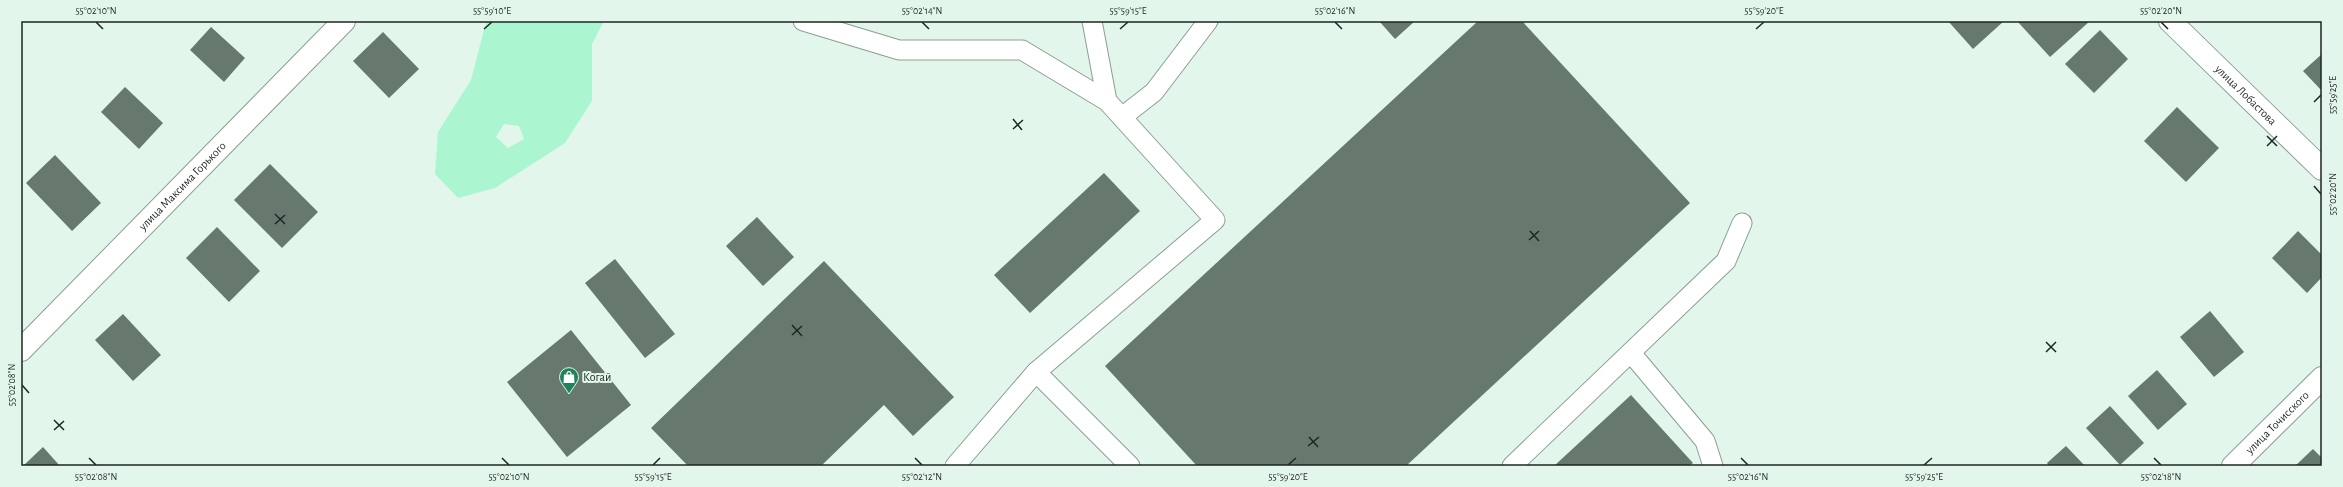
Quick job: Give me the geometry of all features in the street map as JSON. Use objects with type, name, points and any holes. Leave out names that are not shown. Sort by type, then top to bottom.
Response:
[{"type":"street","name":"улица Максима Горького","points":[[21,350],[344,21]]},
{"type":"street","name":"улица Лобастова","points":[[2170,21],[2322,169]]},
{"type":"street","name":"улица Точисского","points":[[2233,466],[2322,378]]},
{"type":"lane","points":[[803,21],[899,50],[1022,50],[1107,100],[1215,220],[1036,372],[955,466]]},
{"type":"lane","points":[[1092,21],[1107,100]]},
{"type":"lane","points":[[1122,117],[1154,92],[1208,21]]},
{"type":"lane","points":[[1512,466],[1726,261],[1742,222]]},
{"type":"lane","points":[[1631,352],[1705,441],[1713,466]]},
{"type":"lane","points":[[1036,372],[1130,466]]},
{"type":"green space","points":[[488,21],[604,21],[592,44],[592,101],[565,143],[495,188],[458,198],[435,174],[438,132],[471,80],[485,26]],"holes":[[[504,124],[519,126],[524,139],[508,148],[496,137]]]},
{"type":"building","points":[[1379,21],[1415,21],[1395,39]]},
{"type":"building","points":[[1478,21],[1522,21],[1690,203],[1406,466],[1197,466],[1105,366]]},
{"type":"building","points":[[1948,21],[2004,21],[1973,49]]},
{"type":"building","points":[[2017,21],[2090,21],[2050,57]]},
{"type":"building","points":[[211,27],[245,58],[224,82],[190,50]]},
{"type":"building","points":[[2100,30],[2128,59],[2094,93],[2065,64]]},
{"type":"building","points":[[383,32],[419,69],[389,98],[353,61]]},
{"type":"building","points":[[2322,54],[2322,91],[2303,71]]},
{"type":"building","points":[[125,87],[163,123],[139,149],[101,112]]},
{"type":"building","points":[[2177,107],[2219,148],[2186,182],[2144,141]]},
{"type":"building","points":[[55,155],[101,203],[72,231],[26,183]]},
{"type":"building","points":[[270,164],[318,212],[282,248],[234,200]]},
{"type":"building","points":[[1104,173],[1140,211],[1030,313],[994,275]]},
{"type":"building","points":[[757,217],[794,257],[763,286],[726,246]]},
{"type":"building","points":[[217,227],[260,271],[229,302],[186,258]]},
{"type":"building","points":[[2298,231],[2322,255],[2322,277],[2307,293],[2272,258]]},
{"type":"building","points":[[615,259],[675,334],[645,358],[585,283]]},
{"type":"building","points":[[824,261],[954,397],[913,436],[884,405],[821,466],[688,466],[651,428]]},
{"type":"building","points":[[2210,311],[2244,352],[2214,377],[2180,337]]},
{"type":"building","points":[[123,314],[161,355],[133,381],[95,340]]},
{"type":"building","name":"Когай","points":[[571,330],[631,405],[567,457],[507,382]]},
{"type":"building","points":[[2157,370],[2187,404],[2158,430],[2128,396]]},
{"type":"building","points":[[1631,395],[1693,463],[1689,466],[1554,466]]},
{"type":"building","points":[[2110,406],[2144,443],[2120,465],[2086,428]]},
{"type":"building","points":[[2066,446],[2085,466],[2049,466],[2047,463]]},
{"type":"building","points":[[43,447],[60,466],[23,466]]},
{"type":"building","points":[[2313,449],[2322,458],[2322,466],[2295,466]]},
{"type":"place","name":"Когай","points":[[569,394]]}]
